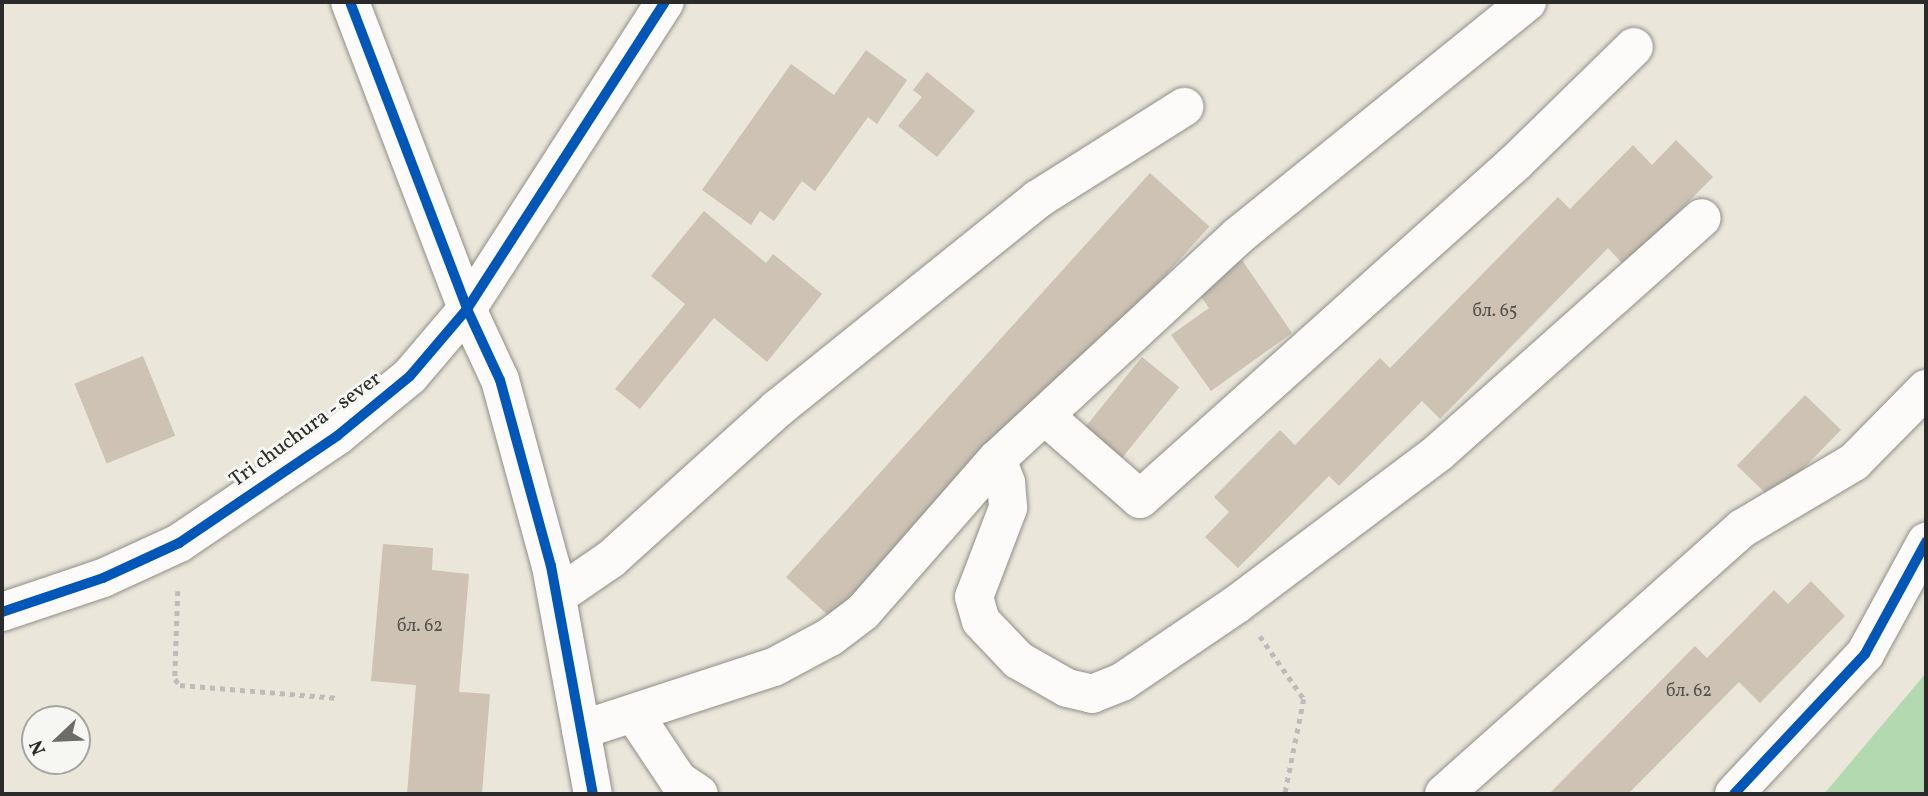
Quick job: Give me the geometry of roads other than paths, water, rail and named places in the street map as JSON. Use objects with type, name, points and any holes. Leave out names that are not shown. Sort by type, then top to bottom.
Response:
[{"type":"street","points":[[350,2],[467,309],[500,380],[532,484],[557,596],[593,794]]},
{"type":"street","name":"Tri chuchura - sever","points":[[2,612],[103,579],[179,543],[337,436],[410,376],[467,309],[665,2]]},
{"type":"street","points":[[582,730],[774,667],[830,637],[863,612],[997,459],[1238,236],[1527,2]]},
{"type":"street","points":[[1045,416],[1140,499],[1515,163],[1634,47]]},
{"type":"street","points":[[557,596],[611,559],[777,409],[1038,199],[1184,107]]},
{"type":"street","points":[[997,459],[1006,483],[1009,508],[974,597],[981,621],[999,641],[1042,676],[1092,694],[1122,682],[1237,604],[1438,453],[1702,218]]},
{"type":"street","points":[[1444,794],[1742,528],[1854,462],[1926,389]]},
{"type":"street","points":[[1734,794],[1865,654],[1926,541]]},
{"type":"street","points":[[634,714],[678,780],[699,794]]}]
